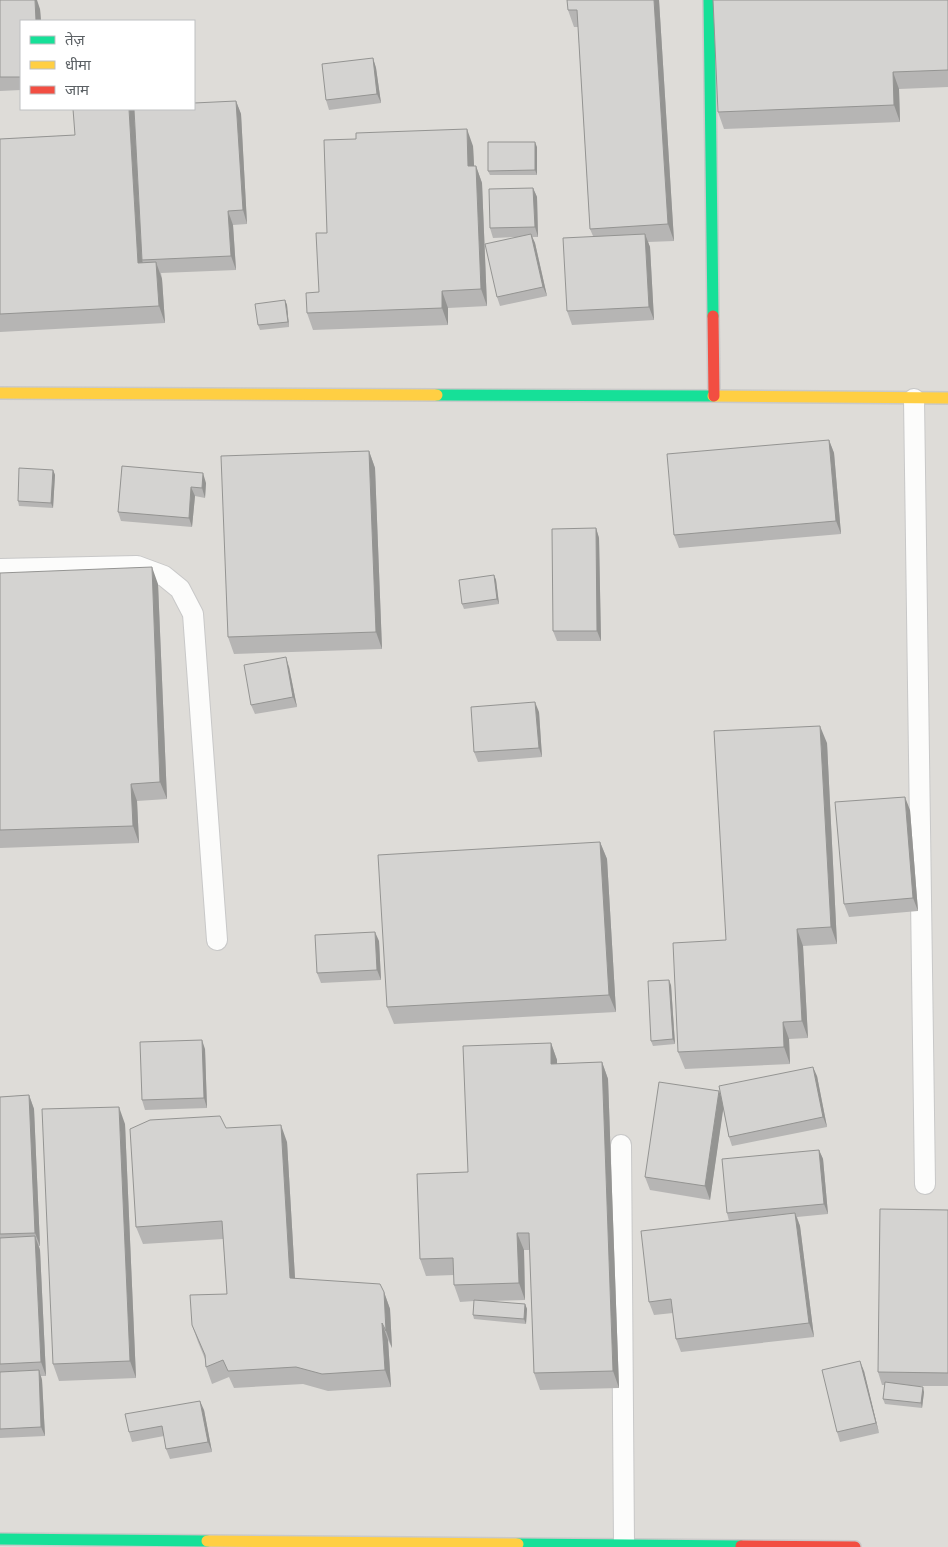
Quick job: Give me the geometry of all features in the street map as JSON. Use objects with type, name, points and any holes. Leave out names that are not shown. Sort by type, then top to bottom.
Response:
[{"type":"street","points":[[709,0],[714,396]]},
{"type":"street","points":[[0,393],[948,398]]},
{"type":"street","points":[[0,1539],[855,1547]]},
{"type":"lane","points":[[914,399],[925,1184]]},
{"type":"lane","points":[[0,569],[137,566],[164,576],[180,589],[193,614],[217,940]]},
{"type":"lane","points":[[621,1145],[624,1545]]},
{"type":"shaded area","points":[[0,0],[948,0],[948,1547],[0,1547]]},
{"type":"building","points":[[0,0],[35,0],[36,20],[20,20],[20,77],[0,77]]},
{"type":"building","points":[[567,0],[654,0],[668,224],[590,229],[577,10],[568,10]]},
{"type":"building","points":[[713,0],[948,0],[948,70],[893,72],[894,105],[718,112]]},
{"type":"building","points":[[373,58],[377,94],[326,100],[322,64]]},
{"type":"building","points":[[236,101],[243,210],[228,211],[231,256],[142,260],[134,110],[195,110],[195,103]]},
{"type":"building","points":[[73,110],[129,110],[138,263],[156,262],[159,306],[0,314],[0,139],[75,135]]},
{"type":"building","points":[[467,129],[468,166],[476,166],[481,289],[442,291],[442,308],[307,313],[306,293],[319,292],[316,233],[327,233],[324,140],[356,139],[356,133]]},
{"type":"building","points":[[488,142],[535,142],[535,170],[488,171]]},
{"type":"building","points":[[533,188],[535,227],[490,228],[489,189]]},
{"type":"building","points":[[531,234],[543,287],[497,297],[485,244]]},
{"type":"building","points":[[645,234],[649,307],[567,311],[563,238]]},
{"type":"building","points":[[285,300],[288,322],[258,325],[255,304]]},
{"type":"building","points":[[829,440],[836,521],[674,535],[667,454]]},
{"type":"building","points":[[369,451],[376,632],[228,637],[221,456]]},
{"type":"building","points":[[122,466],[203,473],[202,488],[191,487],[189,518],[118,512]]},
{"type":"building","points":[[19,468],[53,470],[51,503],[18,501]]},
{"type":"building","points":[[596,528],[597,631],[553,631],[552,529]]},
{"type":"building","points":[[152,567],[160,782],[131,784],[133,826],[0,830],[0,573]]},
{"type":"building","points":[[494,575],[497,599],[462,604],[459,580]]},
{"type":"building","points":[[286,657],[293,697],[251,705],[244,665]]},
{"type":"building","points":[[535,702],[539,748],[474,752],[471,707]]},
{"type":"building","points":[[820,726],[831,927],[797,929],[802,1021],[783,1022],[784,1047],[678,1052],[673,943],[726,940],[714,731]]},
{"type":"building","points":[[905,797],[913,898],[844,904],[835,802]]},
{"type":"building","points":[[600,842],[609,995],[387,1007],[378,855]]},
{"type":"building","points":[[375,932],[377,970],[317,973],[315,935]]},
{"type":"building","points":[[669,980],[673,1039],[651,1041],[648,981]]},
{"type":"building","points":[[202,1040],[204,1098],[142,1100],[140,1042]]},
{"type":"building","points":[[551,1043],[551,1064],[602,1062],[613,1371],[534,1373],[529,1233],[517,1233],[519,1283],[454,1285],[453,1258],[420,1259],[417,1174],[468,1172],[463,1046]]},
{"type":"building","points":[[813,1067],[823,1117],[729,1137],[719,1086]]},
{"type":"building","points":[[659,1082],[719,1091],[705,1186],[645,1177]]},
{"type":"building","points":[[29,1095],[35,1233],[0,1234],[0,1097]]},
{"type":"building","points":[[119,1107],[130,1361],[53,1364],[42,1109]]},
{"type":"building","points":[[220,1116],[226,1128],[281,1125],[290,1278],[380,1284],[384,1292],[386,1331],[382,1323],[385,1370],[322,1374],[296,1367],[228,1371],[223,1360],[206,1367],[205,1355],[192,1325],[190,1295],[227,1294],[222,1221],[136,1227],[130,1129],[150,1120]]},
{"type":"building","points":[[819,1150],[824,1204],[727,1213],[722,1159]]},
{"type":"building","points":[[880,1209],[948,1210],[948,1373],[878,1372]]},
{"type":"building","points":[[795,1213],[809,1323],[676,1339],[671,1299],[649,1302],[641,1231]]},
{"type":"building","points":[[35,1236],[41,1362],[0,1364],[0,1238]]},
{"type":"building","points":[[474,1300],[525,1304],[524,1319],[473,1315]]},
{"type":"building","points":[[860,1361],[876,1423],[837,1432],[822,1370]]},
{"type":"building","points":[[39,1370],[41,1427],[0,1429],[0,1372]]},
{"type":"building","points":[[885,1382],[923,1387],[921,1403],[883,1399]]},
{"type":"building","points":[[200,1401],[208,1442],[166,1449],[162,1426],[129,1432],[125,1414]]},
{"type":"traffic: fast","points":[[709,0],[713,316]]},
{"type":"traffic: fast","points":[[437,395],[713,396]]},
{"type":"traffic: fast","points":[[0,1539],[207,1541]]},
{"type":"traffic: fast","points":[[518,1544],[741,1546]]},
{"type":"traffic: slow","points":[[0,393],[437,395]]},
{"type":"traffic: slow","points":[[713,396],[948,398]]},
{"type":"traffic: slow","points":[[207,1541],[518,1544]]},
{"type":"traffic: jam","points":[[713,316],[714,396]]},
{"type":"traffic: jam","points":[[741,1546],[855,1547]]}]
